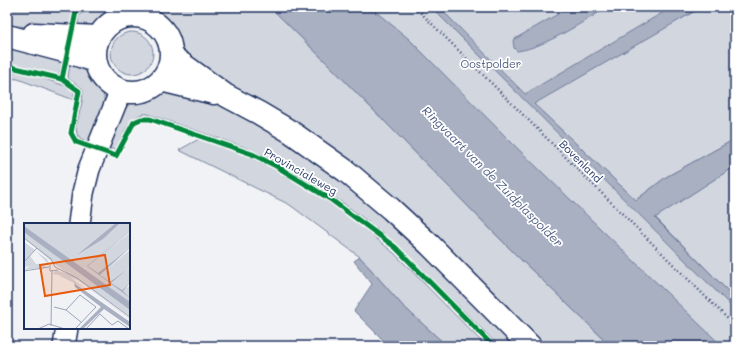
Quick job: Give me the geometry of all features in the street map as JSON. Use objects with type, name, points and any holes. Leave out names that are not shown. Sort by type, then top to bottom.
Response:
[{"type":"main road","points":[[128,12],[142,17],[149,13],[166,35],[170,49],[171,56],[166,73],[161,80],[146,90],[138,92],[115,88],[100,74],[95,61],[98,37],[108,25],[128,12]]},
{"type":"main road","points":[[7,35],[98,37]]},
{"type":"main road","points":[[7,35],[95,61]]},
{"type":"main road","name":"Provincialeweg","points":[[171,56],[225,95],[291,132],[346,171],[391,209],[430,245],[530,346]]},
{"type":"main road","name":"Provincialeweg","points":[[161,80],[225,95]]},
{"type":"lane","points":[[79,223],[83,193],[89,169],[98,150],[121,90]]},
{"type":"lane","points":[[64,346],[66,329]]},
{"type":"green space","points":[[7,7],[55,7],[68,9],[72,14],[69,31],[7,25]]},
{"type":"green space","points":[[103,7],[114,7],[102,16],[103,18],[100,23],[77,31],[79,15],[84,12],[97,10]]},
{"type":"green space","points":[[158,7],[270,7],[515,254],[611,346],[542,346],[432,234],[317,138],[254,97],[199,70],[186,57],[181,49],[176,30]]},
{"type":"green space","name":"Oostpolder","points":[[357,7],[692,7],[681,19],[702,7],[735,7],[735,139],[666,177],[636,200],[542,112],[735,305],[735,346],[698,346]]},
{"type":"green space","points":[[128,32],[136,32],[144,35],[150,41],[153,53],[150,65],[144,71],[136,74],[128,74],[120,71],[114,65],[111,57],[111,49],[114,41],[120,35]]},
{"type":"green space","points":[[7,46],[64,55],[59,74],[56,75],[7,63]]},
{"type":"green space","points":[[71,57],[89,68],[101,86],[104,98],[104,105],[89,142],[81,139],[77,134],[76,127],[83,92],[82,88],[68,77]]},
{"type":"green space","points":[[7,70],[36,76],[69,87],[74,90],[74,100],[18,79],[7,78]]},
{"type":"green space","points":[[158,90],[186,91],[224,107],[262,125],[314,159],[372,205],[437,264],[517,346],[499,346],[406,253],[379,230],[343,203],[274,160],[244,147],[148,114],[142,114],[132,121],[125,131],[117,149],[108,149],[118,123],[128,106],[135,100]]},
{"type":"green space","points":[[199,139],[243,154],[272,167],[312,191],[355,221],[394,253],[486,346],[447,346],[402,305],[360,257],[290,205],[179,150]]},
{"type":"green space","points":[[735,166],[735,298],[655,217]]},
{"type":"water","name":"Ringvaart van de Zuidplaspolder","points":[[270,7],[370,7],[409,39],[513,144],[722,346],[611,346],[515,254]]},
{"type":"water","points":[[431,7],[439,7],[525,94],[672,7],[702,7],[534,104],[636,200],[666,177],[735,139],[735,166],[655,218],[735,298],[735,310]]},
{"type":"water","points":[[570,7],[608,7],[564,33],[539,45],[517,51],[514,48],[513,40]]},
{"type":"water","points":[[360,257],[402,305],[447,346],[389,346],[354,311],[372,284],[354,261]]},
{"type":"cycle path","points":[[62,79],[77,7]]},
{"type":"cycle path","points":[[7,66],[62,79],[79,91],[71,133],[76,142],[116,156],[134,122],[141,119],[150,119],[252,154],[276,166],[330,199],[395,247],[493,346]]}]
